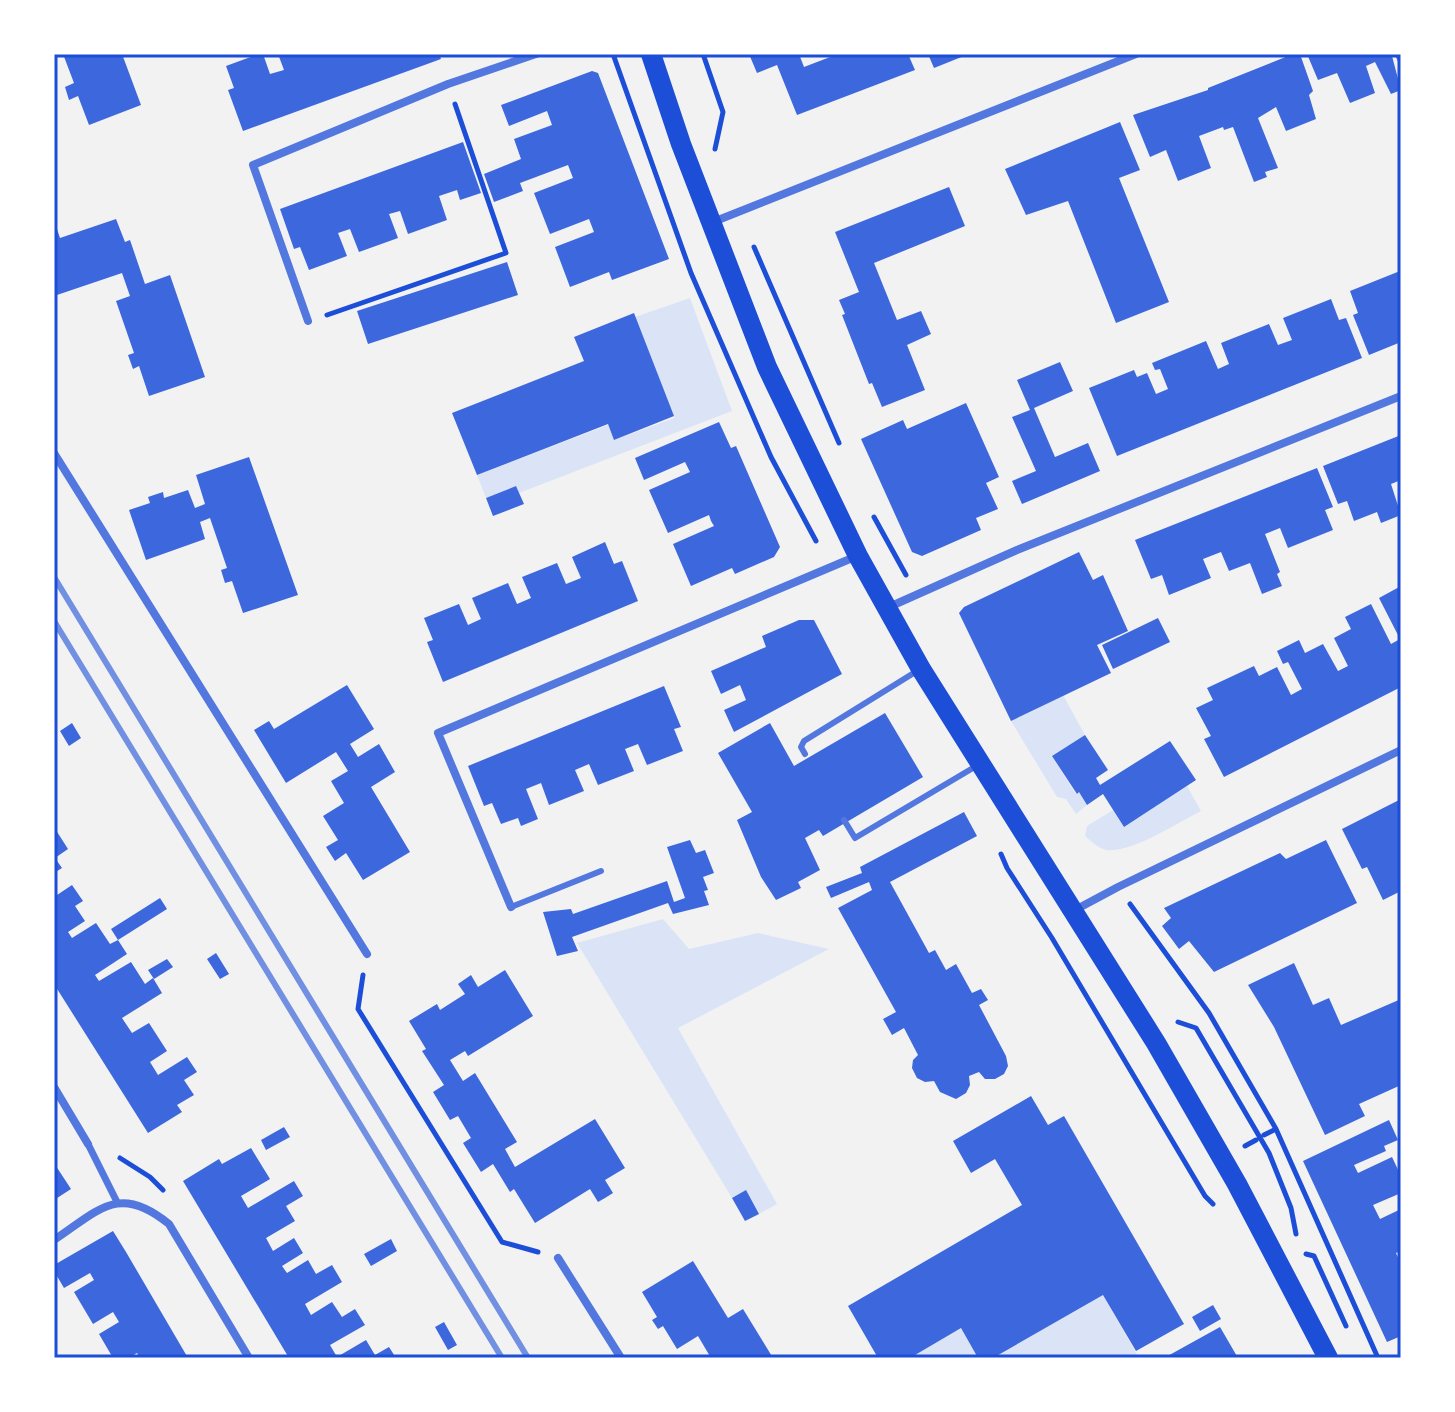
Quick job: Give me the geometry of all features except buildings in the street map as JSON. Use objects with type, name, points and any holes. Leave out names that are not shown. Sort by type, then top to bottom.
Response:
[{"type":"main road","points":[[651,54],[681,144],[773,380],[858,556],[921,669],[1156,1043],[1237,1184],[1328,1358]]},
{"type":"street","points":[[308,321],[253,165],[448,84],[536,54]]},
{"type":"street","points":[[711,223],[1136,54]]},
{"type":"street","points":[[889,607],[1032,543],[1401,396]]},
{"type":"street","points":[[54,453],[367,954]]},
{"type":"street","points":[[511,907],[438,733],[858,556]]},
{"type":"street","points":[[1074,911],[1401,750]]},
{"type":"street","points":[[54,1087],[88,1144],[117,1202]]},
{"type":"street","points":[[54,1240],[93,1213],[117,1202],[141,1204],[154,1211],[170,1225],[249,1358]]},
{"type":"street","points":[[558,1258],[621,1358]]},
{"type":"lane","points":[[805,754],[801,747],[804,741],[921,669]]},
{"type":"lane","points":[[844,820],[855,838],[981,764]]},
{"type":"lane","points":[[511,907],[601,871]]},
{"type":"path","points":[[703,54],[723,112],[714,152]]},
{"type":"path","points":[[308,321],[506,253],[448,84]]},
{"type":"path","points":[[1118,887],[1209,1013],[1276,1129],[1378,1358]]},
{"type":"path","points":[[367,954],[358,1009],[502,1242],[558,1258]]},
{"type":"path","points":[[1264,1135],[1276,1129]]},
{"type":"path","points":[[1244,1146],[1256,1140]]},
{"type":"path","points":[[97,1161],[116,1155],[150,1177],[170,1197],[170,1225]]},
{"type":"shaded area","points":[[690,298],[732,411],[519,493],[516,486],[486,498],[477,475],[608,425],[615,440],[674,418],[635,317]]},
{"type":"shaded area","points":[[1063,695],[1085,735],[1052,756],[1076,794],[1079,792],[1087,805],[1076,814],[1066,799],[1057,797],[1011,721]]},
{"type":"shaded area","points":[[1187,786],[1201,811],[1154,836],[1128,847],[1106,850],[1085,836],[1087,826],[1113,810],[1124,827]]},
{"type":"shaded area","points":[[663,919],[689,949],[758,933],[829,949],[678,1028],[777,1204],[759,1214],[746,1191],[732,1198],[577,943]]},
{"type":"shaded area","points":[[1103,1295],[1139,1358],[993,1358]]},
{"type":"shaded area","points":[[961,1328],[978,1358],[910,1358]]},
{"type":"railway","points":[[54,577],[528,1358]]},
{"type":"railway","points":[[54,621],[502,1358]]}]
